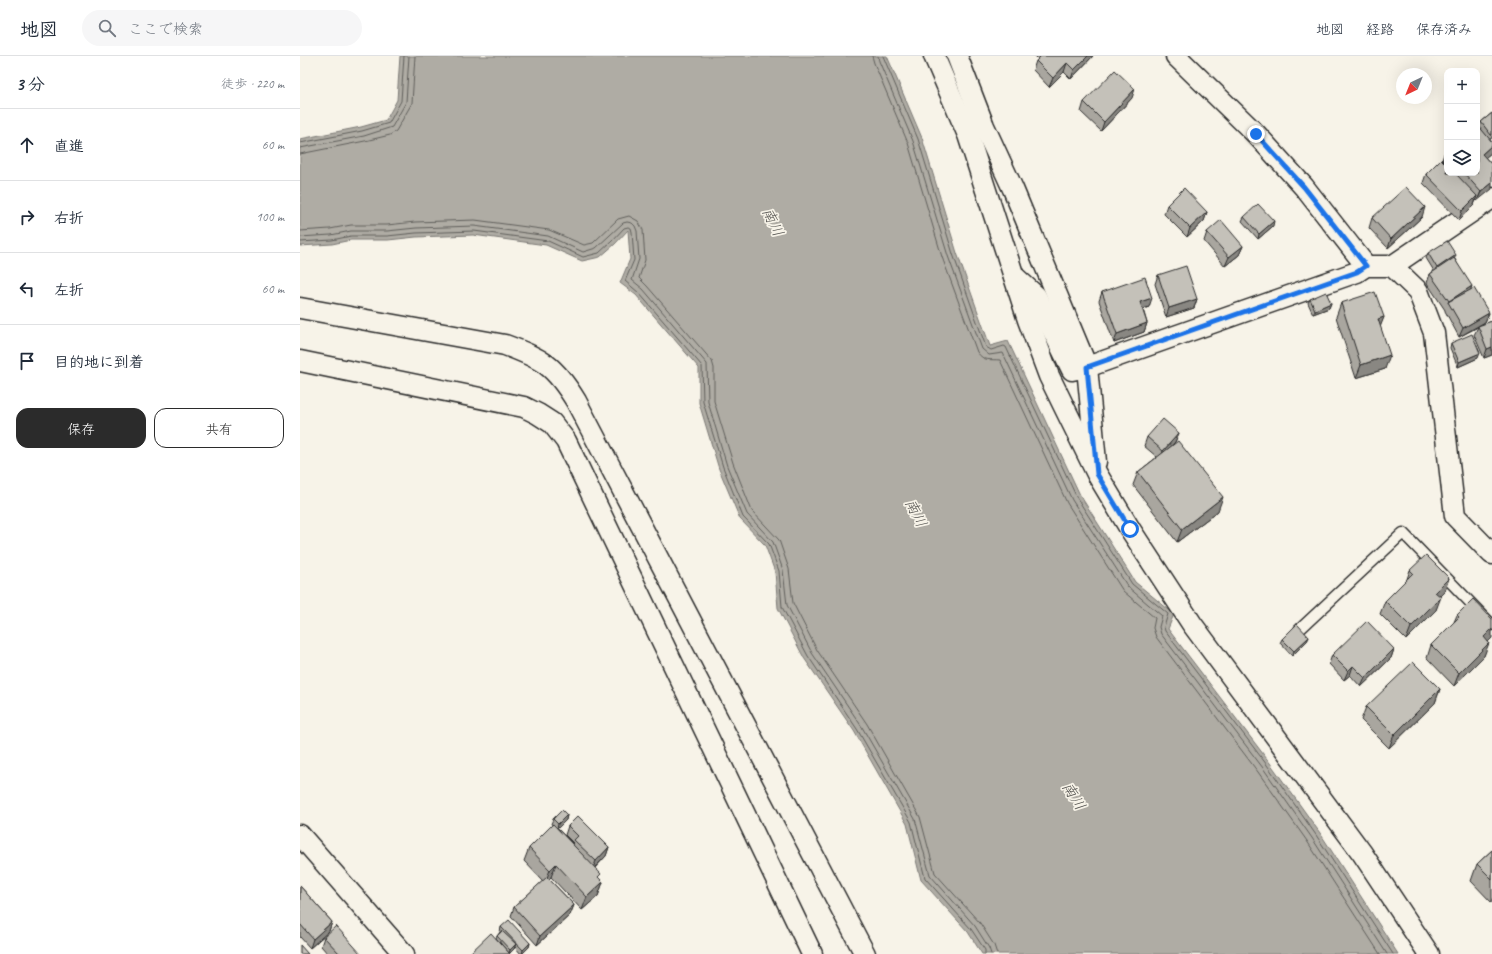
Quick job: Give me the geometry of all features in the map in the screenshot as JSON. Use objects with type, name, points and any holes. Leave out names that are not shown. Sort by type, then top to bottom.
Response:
[{"type":"street","points":[[934,56],[968,134],[1028,320],[1049,376],[1097,474],[1130,529],[1192,624],[1362,853],[1429,954]]},
{"type":"street","points":[[957,56],[984,126],[1013,189],[1087,367],[1097,474]]},
{"type":"street","points":[[1176,56],[1256,134],[1304,187],[1366,266]]},
{"type":"street","points":[[1013,275],[1036,296],[1072,370],[1087,367],[1357,272],[1366,266],[1392,266],[1492,198]]},
{"type":"street","points":[[1392,266],[1418,291],[1434,333],[1455,516],[1492,554]]},
{"type":"street","points":[[300,308],[505,345],[534,356],[548,365],[564,381],[576,401],[865,954]]},
{"type":"street","points":[[300,361],[524,407],[552,423],[566,441],[812,954]]},
{"type":"street","points":[[300,835],[404,954]]},
{"type":"lane","points":[[1299,630],[1403,533],[1492,625]]},
{"type":"water","name":"南川","points":[[400,56],[887,56],[922,138],[957,253],[990,346],[1008,341],[1080,495],[1135,582],[1174,614],[1168,629],[1270,763],[1320,833],[1398,954],[982,954],[968,932],[921,880],[907,824],[854,731],[804,658],[778,608],[775,572],[765,545],[740,519],[719,469],[699,403],[699,368],[636,295],[620,283],[630,259],[628,230],[600,257],[582,261],[546,245],[473,235],[416,237],[388,240],[351,240],[332,244],[300,246],[300,139],[361,127],[386,120],[397,100]]},
{"type":"building","points":[[1041,56],[1088,56],[1074,70],[1067,63],[1053,78],[1036,61]]},
{"type":"building","points":[[1115,70],[1135,89],[1104,122],[1084,102]]},
{"type":"building","points":[[1492,113],[1492,135],[1491,135],[1481,122]]},
{"type":"building","points":[[1480,128],[1492,142],[1492,145],[1482,154],[1492,165],[1492,183],[1481,192],[1467,176],[1480,176]]},
{"type":"building","points":[[1441,159],[1444,162],[1444,176],[1458,176],[1477,196],[1462,211],[1426,174]]},
{"type":"building","points":[[1406,187],[1425,207],[1391,239],[1372,218]]},
{"type":"building","points":[[1184,188],[1207,212],[1190,228],[1167,205]]},
{"type":"building","points":[[1258,204],[1274,221],[1259,234],[1244,217]]},
{"type":"building","points":[[1221,220],[1243,246],[1229,257],[1207,232]]},
{"type":"building","points":[[1447,241],[1456,255],[1437,268],[1428,253]]},
{"type":"building","points":[[1454,258],[1472,286],[1449,301],[1430,274]]},
{"type":"building","points":[[1186,266],[1197,299],[1169,308],[1158,275]]},
{"type":"building","points":[[1145,277],[1152,298],[1140,302],[1147,323],[1117,334],[1102,292]]},
{"type":"building","points":[[1474,288],[1489,313],[1463,328],[1448,302]]},
{"type":"building","points":[[1326,292],[1331,303],[1315,310],[1310,299]]},
{"type":"building","points":[[1375,292],[1384,317],[1378,319],[1390,355],[1361,365],[1341,303]]},
{"type":"building","points":[[1492,321],[1492,347],[1487,349],[1478,326]]},
{"type":"building","points":[[1472,334],[1480,353],[1459,362],[1451,343]]},
{"type":"building","points":[[1163,419],[1179,433],[1163,451],[1147,437]]},
{"type":"building","points":[[1178,441],[1223,497],[1182,529],[1138,472]]},
{"type":"building","points":[[1426,555],[1449,578],[1435,592],[1441,597],[1411,627],[1385,601],[1413,573],[1410,570]]},
{"type":"building","points":[[1473,599],[1492,619],[1492,629],[1484,637],[1489,643],[1459,673],[1431,645],[1459,617],[1457,615]]},
{"type":"building","points":[[1367,621],[1394,649],[1365,678],[1353,666],[1348,671],[1332,655]]},
{"type":"building","points":[[1297,624],[1309,637],[1294,651],[1282,639]]},
{"type":"building","points":[[1413,662],[1440,689],[1394,735],[1366,707]]},
{"type":"building","points":[[562,810],[567,815],[558,824],[553,819]]},
{"type":"building","points":[[578,816],[609,847],[596,861],[574,840],[578,836],[568,826]]},
{"type":"building","points":[[553,824],[601,874],[598,877],[603,882],[587,897],[556,864],[550,870],[529,848]]},
{"type":"building","points":[[1492,850],[1492,879],[1477,864]]},
{"type":"building","points":[[547,877],[574,905],[540,936],[514,907]]},
{"type":"building","points":[[300,886],[332,922],[313,939],[300,924]]},
{"type":"building","points":[[509,920],[530,943],[523,950],[501,927]]},
{"type":"building","points":[[336,926],[361,954],[340,954],[324,937]]},
{"type":"building","points":[[502,931],[516,944],[510,950],[497,936]]},
{"type":"building","points":[[491,933],[510,954],[469,954]]},
{"type":"building","points":[[300,945],[308,954],[300,954]]},
{"type":"route","points":[[1130,529],[1097,474],[1087,367],[1357,272],[1366,266],[1304,187],[1256,134]]}]
